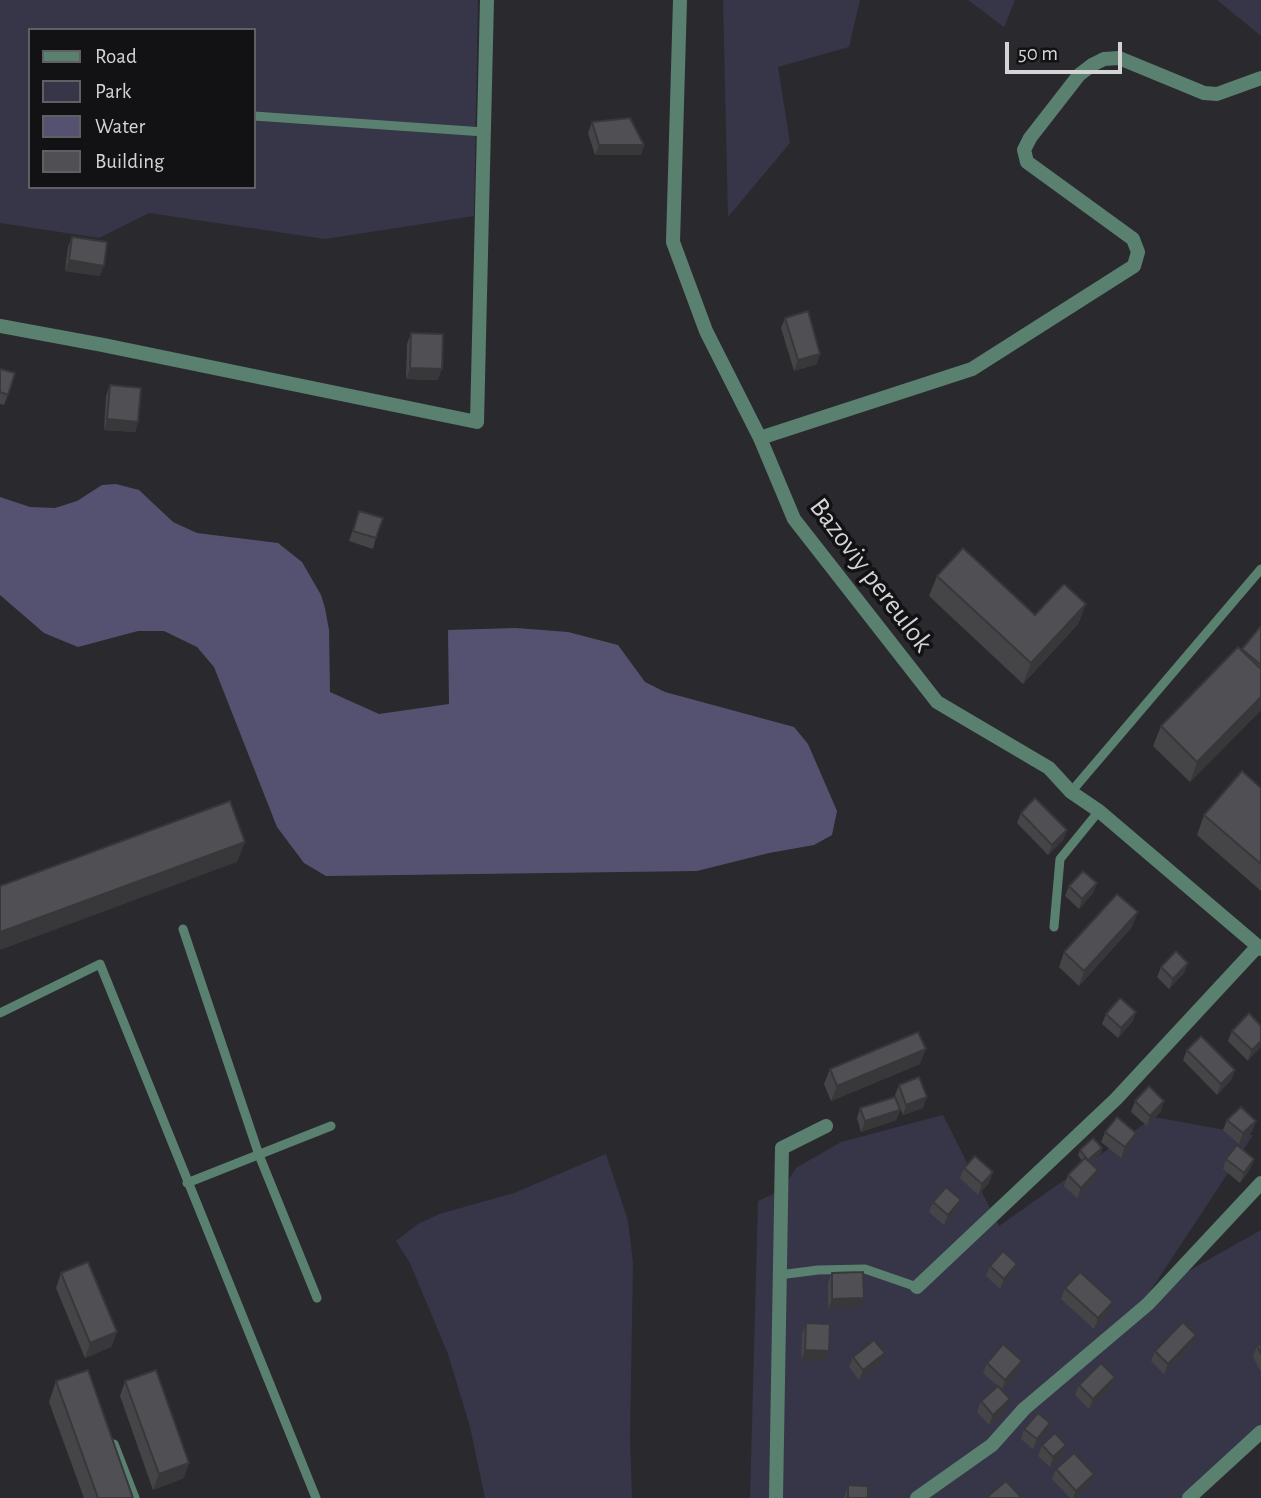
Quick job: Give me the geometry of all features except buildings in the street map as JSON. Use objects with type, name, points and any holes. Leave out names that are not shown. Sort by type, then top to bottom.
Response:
[{"type":"street","points":[[0,327],[103,345],[477,422],[487,0]]},
{"type":"street","name":"Bazoviy pereulok","points":[[680,0],[673,242],[706,331],[760,438],[793,519],[937,702],[1049,768],[1071,792],[1099,811],[1260,948]]},
{"type":"street","points":[[760,438],[972,369],[1134,266],[1138,253],[1133,239],[1027,162],[1024,150],[1030,138],[1079,75],[1092,65],[1104,59],[1119,58],[1205,93],[1217,94],[1261,78]]},
{"type":"street","points":[[917,1287],[1116,1100],[1260,948]]},
{"type":"street","points":[[776,1498],[782,1148],[826,1126]]},
{"type":"street","points":[[917,1498],[992,1445],[1024,1409],[1148,1304],[1261,1183]]},
{"type":"street","points":[[1189,1498],[1261,1432]]},
{"type":"lane","points":[[256,116],[484,132]]},
{"type":"lane","points":[[1071,792],[1261,569]]},
{"type":"lane","points":[[1054,927],[1060,859],[1099,811]]},
{"type":"lane","points":[[183,929],[259,1155],[317,1298]]},
{"type":"lane","points":[[0,1013],[100,964],[316,1498]]},
{"type":"lane","points":[[187,1183],[331,1126]]},
{"type":"lane","points":[[779,1275],[818,1270],[865,1269],[917,1287]]},
{"type":"lane","points":[[112,1439],[135,1498]]},
{"type":"green space","points":[[0,0],[478,0],[474,216],[325,239],[149,213],[99,238],[0,223]]},
{"type":"green space","points":[[723,0],[860,0],[849,47],[778,67],[790,143],[728,217]]},
{"type":"green space","points":[[968,0],[1015,0],[1004,27]]},
{"type":"green space","points":[[1217,0],[1261,0],[1261,36]]},
{"type":"green space","points":[[943,1115],[999,1226],[1154,1117],[1253,1135],[1149,1293],[1261,1230],[1261,1439],[1186,1498],[750,1498],[758,1201],[782,1190],[796,1168],[841,1142]]},
{"type":"green space","points":[[606,1154],[628,1221],[633,1263],[630,1437],[632,1498],[485,1498],[470,1427],[448,1354],[410,1263],[396,1241],[418,1224],[439,1214],[514,1193]]},
{"type":"water","points":[[116,484],[139,490],[173,522],[197,533],[278,543],[302,562],[321,595],[325,608],[329,630],[330,692],[379,714],[449,704],[448,630],[516,628],[568,632],[618,645],[645,682],[665,692],[794,727],[808,744],[837,811],[832,835],[814,845],[697,871],[326,876],[304,863],[277,827],[214,667],[197,647],[164,631],[138,631],[78,647],[44,633],[0,595],[0,497],[30,507],[55,508],[77,501],[102,485]]}]
